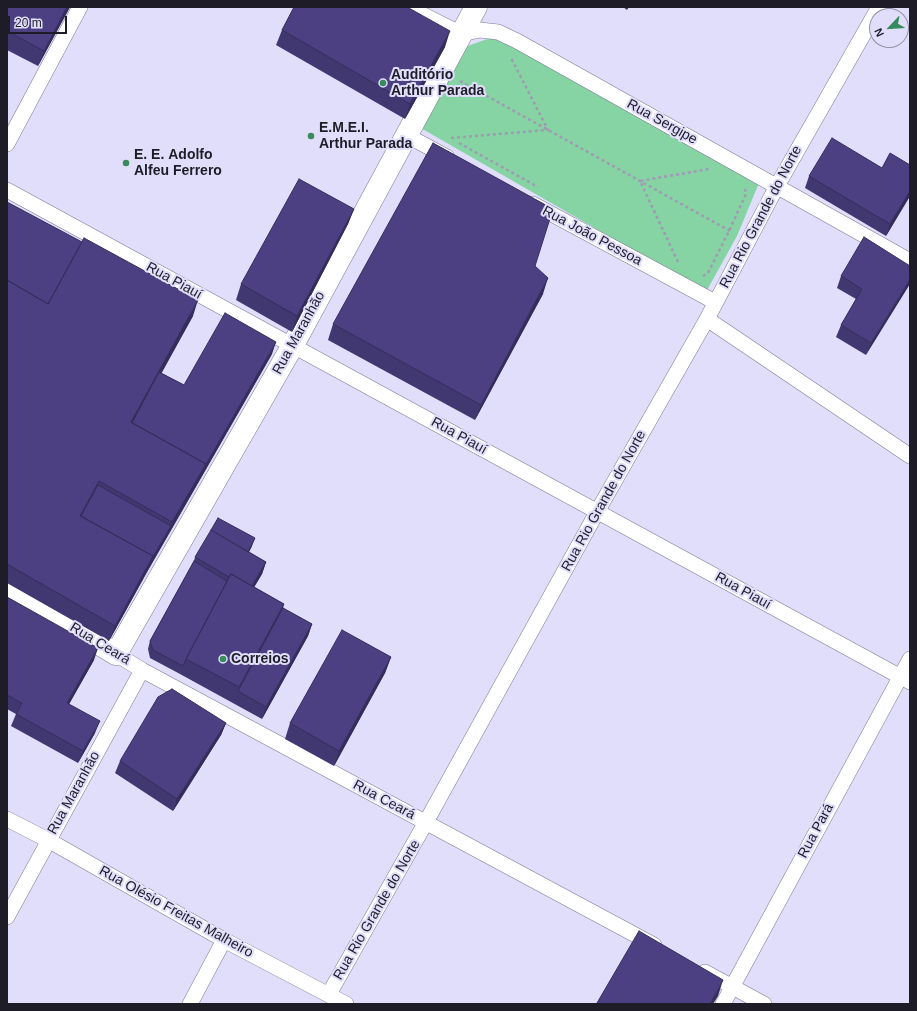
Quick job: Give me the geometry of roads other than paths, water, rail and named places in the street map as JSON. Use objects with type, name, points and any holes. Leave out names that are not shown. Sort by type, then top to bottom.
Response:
[{"type":"main road","name":"Rua Maranhão","points":[[116,654],[293,345],[476,7]]},
{"type":"main road","name":"Rua Ceará","points":[[7,589],[116,654]]},
{"type":"street","points":[[7,144],[80,7]]},
{"type":"street","points":[[408,7],[461,34]]},
{"type":"street","name":"Rua Rio Grande do Norte","points":[[328,994],[426,822],[597,512],[707,319],[777,186],[879,7]]},
{"type":"street","name":"Rua Sergipe","points":[[461,34],[480,30],[498,32],[517,41],[910,261]]},
{"type":"street","points":[[406,135],[462,166]]},
{"type":"street","name":"Rua Piauí","points":[[7,190],[905,680]]},
{"type":"street","name":"Rua João Pessoa","points":[[518,196],[715,302]]},
{"type":"street","points":[[707,319],[910,456]]},
{"type":"street","name":"Rua Ceará","points":[[116,654],[142,670],[670,953]]},
{"type":"street","name":"Rua Pará","points":[[723,1004],[905,680],[910,659]]},
{"type":"street","name":"Rua Maranhão","points":[[7,918],[48,840],[142,670]]},
{"type":"street","name":"Rua Olésio Freitas Malheiro","points":[[7,819],[48,840],[224,940],[346,1004]]},
{"type":"street","points":[[190,1004],[224,940]]},
{"type":"street","points":[[691,964],[764,1004]]},
{"type":"place","name":"Auditório Arthur Parada","points":[[383,83]]},
{"type":"place","name":"E.M.E.I. Arthur Parada","points":[[311,136]]},
{"type":"place","name":"E. E. Adolfo Alfeu Ferrero","points":[[126,163]]},
{"type":"place","name":"Correios","points":[[223,659]]}]
